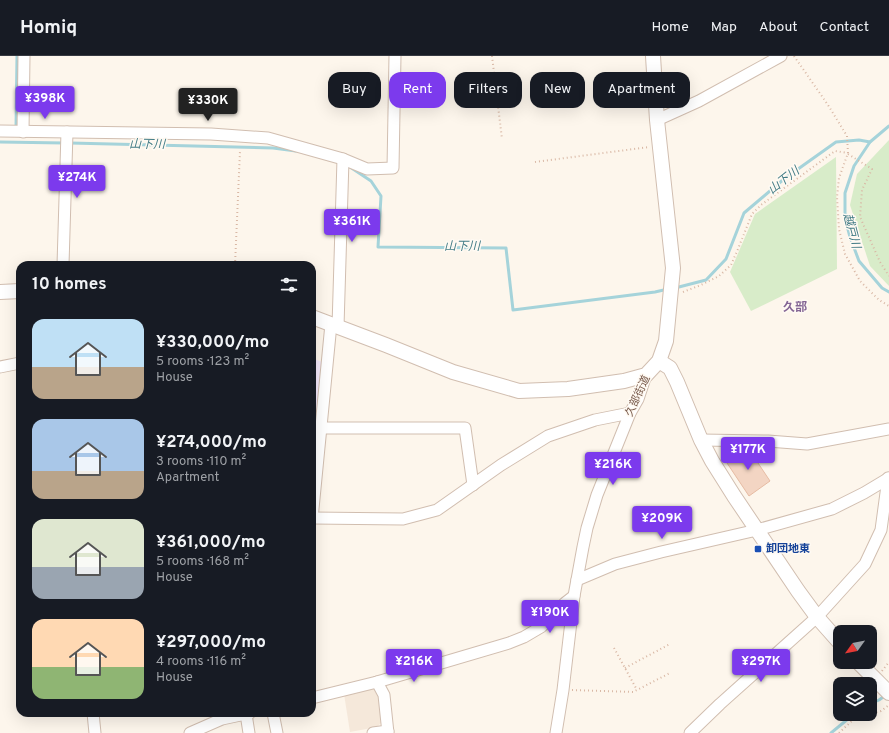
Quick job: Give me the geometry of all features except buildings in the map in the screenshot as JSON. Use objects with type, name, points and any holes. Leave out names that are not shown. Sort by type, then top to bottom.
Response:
[{"type":"street","points":[[24,56],[24,132]]},
{"type":"street","points":[[0,131],[211,134],[268,138],[343,159],[367,169],[393,168],[395,56]]},
{"type":"street","name":"久部街道","points":[[556,733],[582,547],[597,495],[630,412],[638,399],[646,375],[660,361],[666,340],[673,268],[657,120],[654,56]]},
{"type":"street","points":[[657,120],[699,101],[781,56]]},
{"type":"street","points":[[63,261],[67,132]]},
{"type":"street","points":[[316,479],[334,325],[343,159]]},
{"type":"street","points":[[0,292],[16,292]]},
{"type":"street","points":[[316,318],[453,372],[519,390],[568,389],[646,375]]},
{"type":"street","points":[[660,361],[670,368],[701,440],[718,471],[794,585],[817,617],[833,635]]},
{"type":"street","points":[[0,367],[16,364]]},
{"type":"street","points":[[316,519],[403,520],[437,510],[473,484],[548,436],[595,420],[630,412]]},
{"type":"street","points":[[321,428],[465,428],[473,484]]},
{"type":"street","points":[[701,440],[768,441],[807,444],[889,429]]},
{"type":"street","points":[[577,580],[615,564],[756,530],[832,509],[864,493],[889,478]]},
{"type":"street","points":[[690,733],[817,617],[865,564],[881,530],[889,478]]},
{"type":"street","points":[[316,697],[377,682],[509,643],[524,637],[541,627],[574,596]]},
{"type":"street","points":[[865,669],[889,693]]},
{"type":"street","points":[[373,733],[388,732],[384,695],[377,682]]},
{"type":"street","points":[[93,717],[95,733]]},
{"type":"street","points":[[190,733],[223,717]]},
{"type":"street","points":[[248,717],[250,733]]},
{"type":"street","points":[[274,717],[277,733]]},
{"type":"path","points":[[492,56],[502,139]]},
{"type":"path","points":[[794,56],[828,105],[847,136],[848,154],[839,178],[836,197],[839,229],[845,254],[860,281],[879,300],[889,306]]},
{"type":"path","points":[[536,162],[660,146]]},
{"type":"path","points":[[235,261],[240,151]]},
{"type":"path","points":[[670,296],[701,285],[719,276],[732,265],[752,214],[761,205],[835,151],[848,154],[872,169],[862,190],[860,217],[880,262],[889,276]]},
{"type":"path","points":[[625,668],[670,644]]},
{"type":"path","points":[[614,648],[637,690]]},
{"type":"path","points":[[562,690],[633,692],[670,673]]},
{"type":"path","points":[[839,733],[855,718],[881,711],[889,704]]},
{"type":"shaded area","points":[[316,360],[322,362],[316,417]]},
{"type":"shaded area","points":[[372,688],[376,690],[379,697],[381,723],[377,727],[350,732],[344,694]]},
{"type":"green space","points":[[889,140],[889,286],[870,266],[850,205],[857,174]]},
{"type":"green space","points":[[836,157],[837,269],[751,311],[730,272],[755,214]]},
{"type":"waterway","points":[[16,128],[17,56]]},
{"type":"waterway","name":"越戸川","points":[[889,126],[870,142],[854,166],[845,193],[845,218],[859,261],[882,288],[889,292]]},
{"type":"waterway","name":"山下川","points":[[675,288],[706,280],[726,259],[744,213],[784,179],[836,142],[859,140],[870,142]]},
{"type":"waterway","name":"山下川","points":[[0,142],[64,143]]},
{"type":"waterway","name":"山下川","points":[[70,143],[273,148],[296,151]]},
{"type":"waterway","name":"山下川","points":[[350,167],[371,181],[381,196],[378,247],[506,248],[513,310],[655,292],[668,289]]},
{"type":"waterway","name":"越戸川","points":[[877,701],[886,695]]},
{"type":"waterway","name":"越戸川","points":[[831,733],[846,721]]},
{"type":"place","name":"卸団地東","points":[[758,549]]},
{"type":"district","name":"久部","points":[[795,308]]}]
